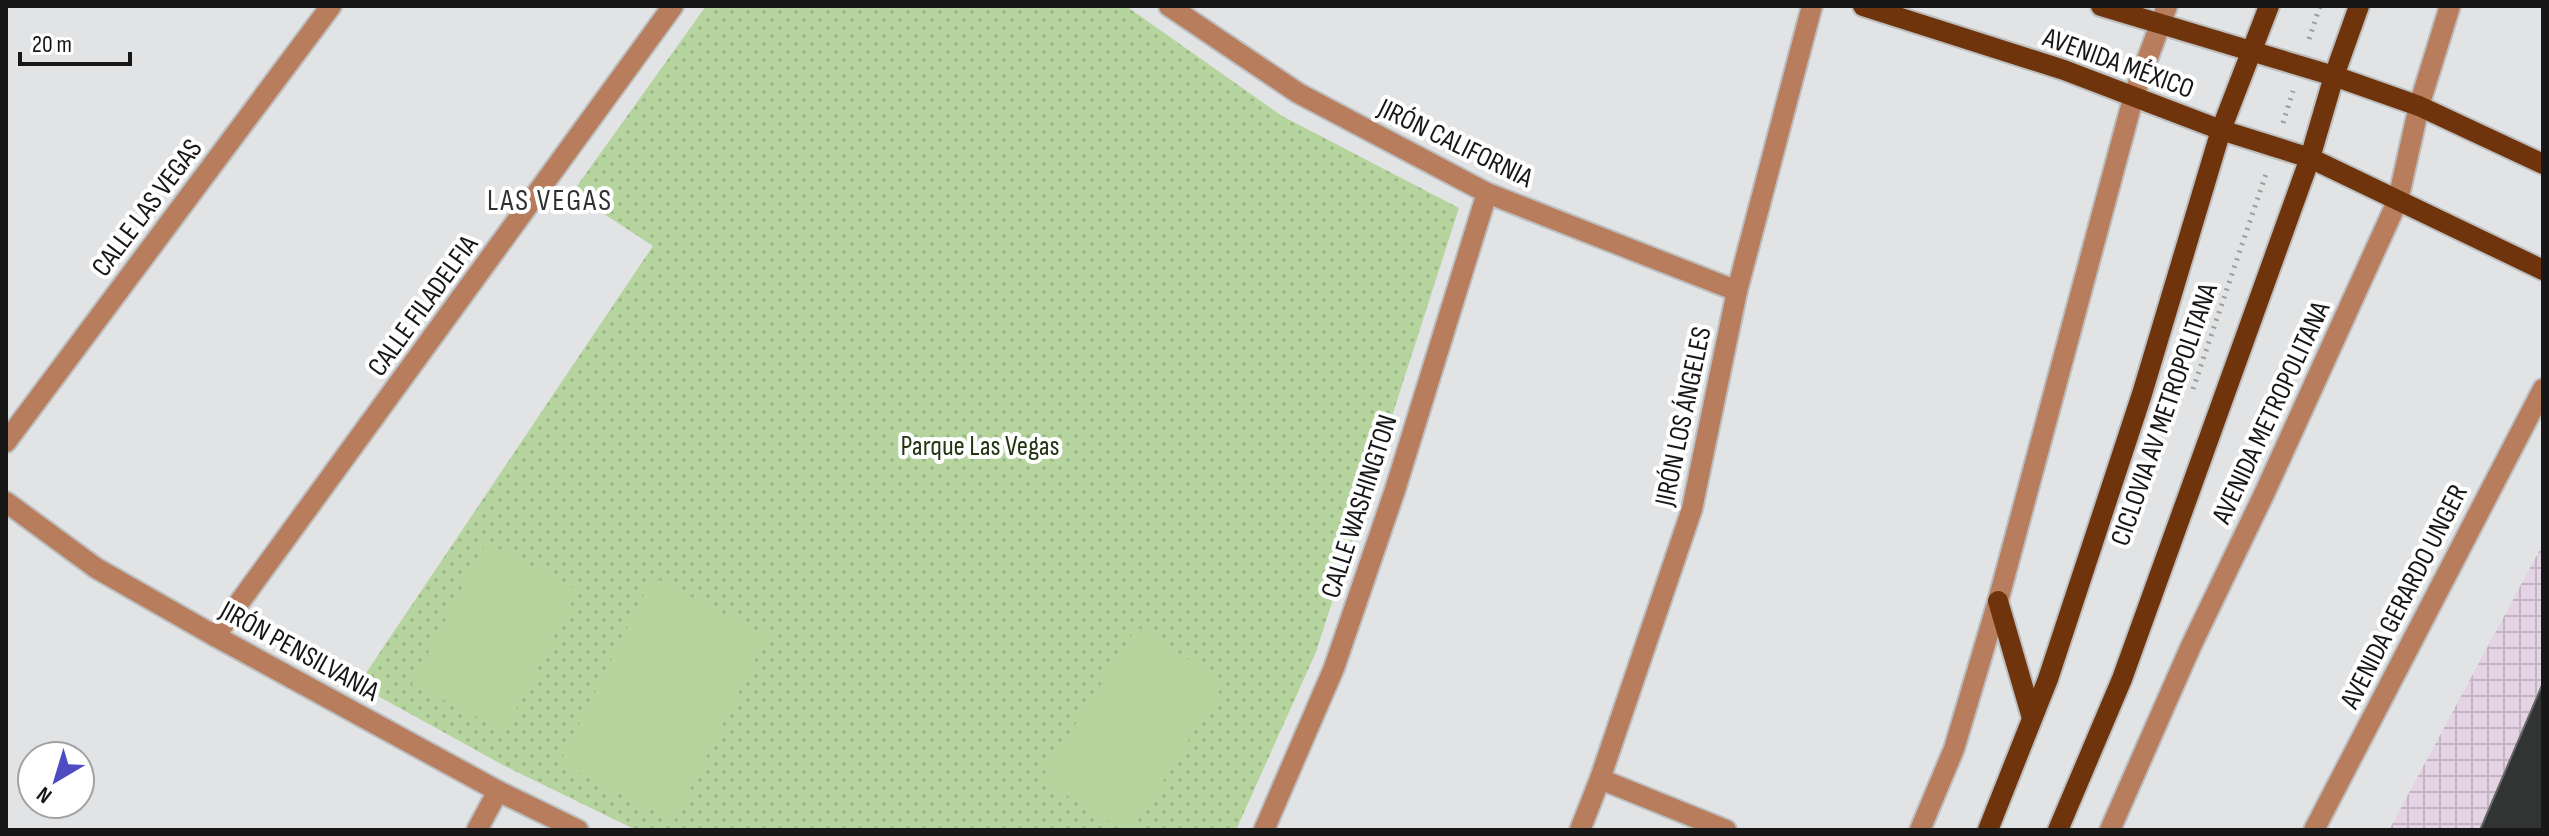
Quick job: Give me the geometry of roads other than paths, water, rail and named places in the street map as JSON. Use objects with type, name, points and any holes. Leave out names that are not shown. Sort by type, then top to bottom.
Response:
[{"type":"main road","name":"AVENIDA MÉXICO","points":[[1863,6],[2064,70],[2221,130],[2310,158],[2543,270]]},
{"type":"main road","name":"AVENIDA MÉXICO","points":[[2101,6],[2164,15],[2252,51],[2419,106],[2543,164]]},
{"type":"main road","points":[[1988,830],[2048,679],[2142,394],[2221,130],[2269,6]]},
{"type":"main road","name":"AVENIDA METROPOLITANA","points":[[2058,830],[2122,679],[2310,158],[2359,6]]},
{"type":"main road","points":[[1998,601],[2032,718]]},
{"type":"street","name":"CALLE LAS VEGAS","points":[[6,442],[331,6]]},
{"type":"street","name":"CALLE FILADELFIA","points":[[215,636],[673,6]]},
{"type":"street","name":"JIRÓN CALIFORNIA","points":[[1169,6],[1298,93],[1487,193],[1737,291]]},
{"type":"street","name":"JIRÓN LOS ÁNGELES","points":[[1580,830],[1692,509],[1737,291],[1812,6]]},
{"type":"street","name":"AVENIDA METROPOLITANA","points":[[2110,830],[2191,646],[2398,200],[2419,106],[2450,6]]},
{"type":"street","points":[[1920,830],[1954,749],[1998,601],[2134,95],[2164,15]]},
{"type":"street","name":"CALLE WASHINGTON","points":[[1264,830],[1334,668],[1395,490],[1487,193]]},
{"type":"street","name":"AVENIDA GERARDO UNGER","points":[[2314,830],[2543,389]]},
{"type":"street","name":"JIRÓN PENSILVANIA","points":[[6,502],[96,568],[498,791],[578,830]]},
{"type":"street","points":[[1600,779],[1726,830]]},
{"type":"street","points":[[477,830],[498,791]]},
{"type":"district","name":"LAS VEGAS","points":[[550,200]]},
{"type":"park label","name":"Parque Las Vegas","points":[[980,445]]}]
